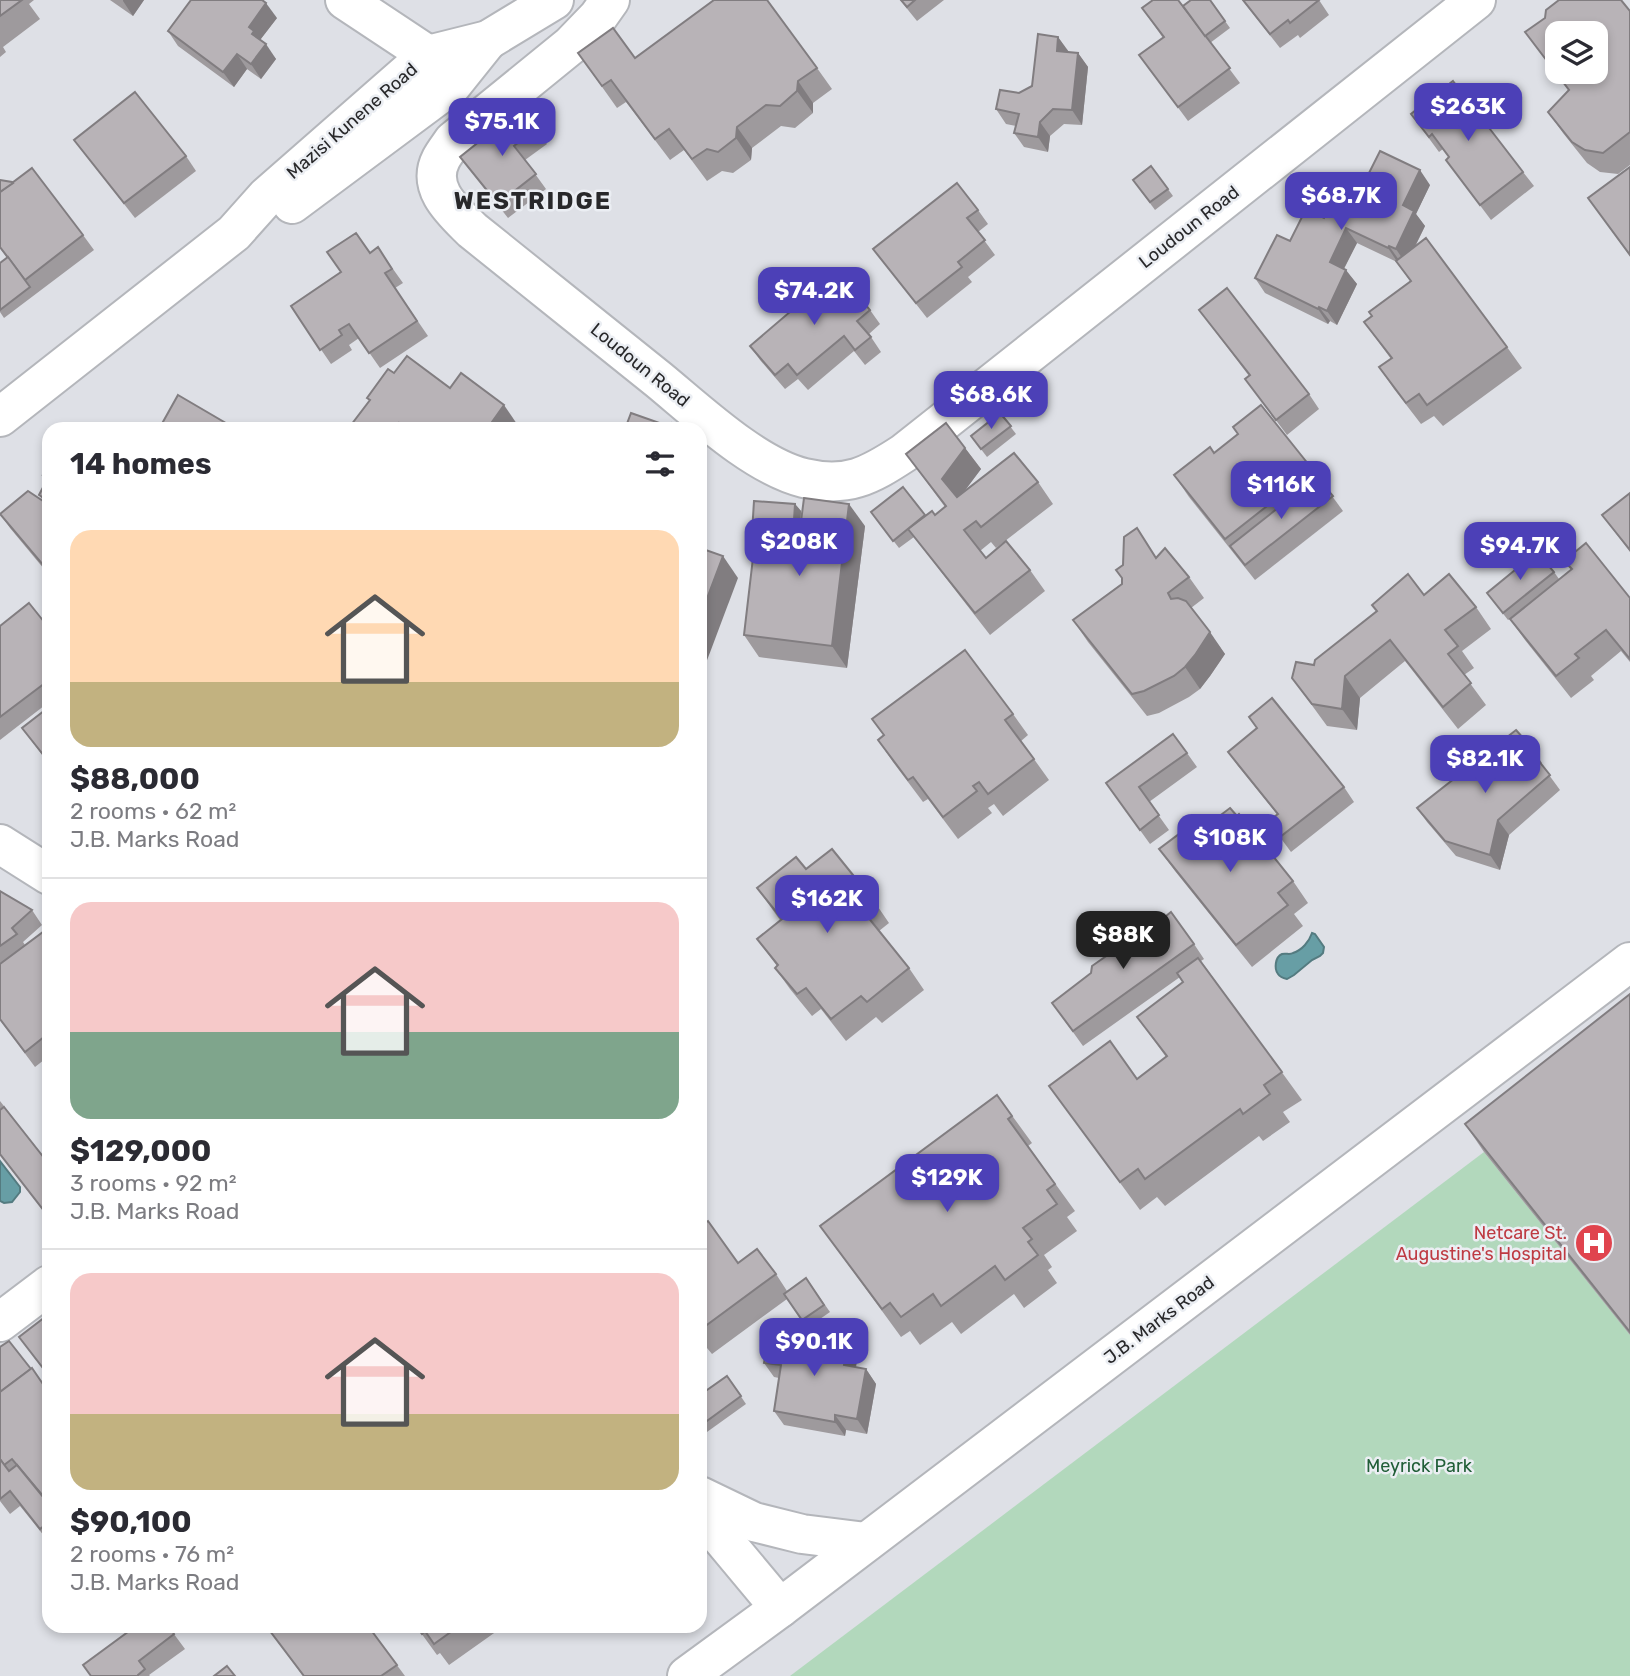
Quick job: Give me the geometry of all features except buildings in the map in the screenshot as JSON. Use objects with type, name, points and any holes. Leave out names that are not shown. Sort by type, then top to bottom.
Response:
[{"type":"street","points":[[345,0],[428,55],[452,85]]},
{"type":"street","name":"Mazisi Kunene Road","points":[[0,417],[234,233],[267,196],[428,55],[488,40],[554,0]]},
{"type":"street","name":"Loudoun Road","points":[[610,0],[571,45],[453,141],[440,160],[436,173],[438,190],[471,230],[764,462],[804,478],[836,482],[861,478],[904,453],[1476,0]]},
{"type":"street","name":"Mazisi Kunene Road","points":[[234,233],[283,211],[452,85],[488,40]]},
{"type":"street","points":[[0,844],[42,871]]},
{"type":"street","name":"J.B. Marks Road","points":[[687,1676],[1630,962]]},
{"type":"street","points":[[0,1322],[42,1290]]},
{"type":"street","points":[[707,1499],[754,1522],[802,1534],[866,1542]]},
{"type":"street","points":[[707,1520],[780,1608]]},
{"type":"green space","name":"Meyrick Park","points":[[1484,1152],[1630,1335],[1630,1676],[790,1676]]},
{"type":"water","points":[[1312,933],[1324,947],[1323,953],[1287,979],[1281,977],[1276,969],[1278,958],[1282,954],[1292,954],[1299,950]]},
{"type":"water","points":[[0,1161],[20,1187],[20,1192],[12,1202],[0,1201]]},
{"type":"place","name":"Netcare St. Augustine's Hospital","points":[[1594,1243]]},
{"type":"district","name":"WESTRIDGE","points":[[533,201]]}]
